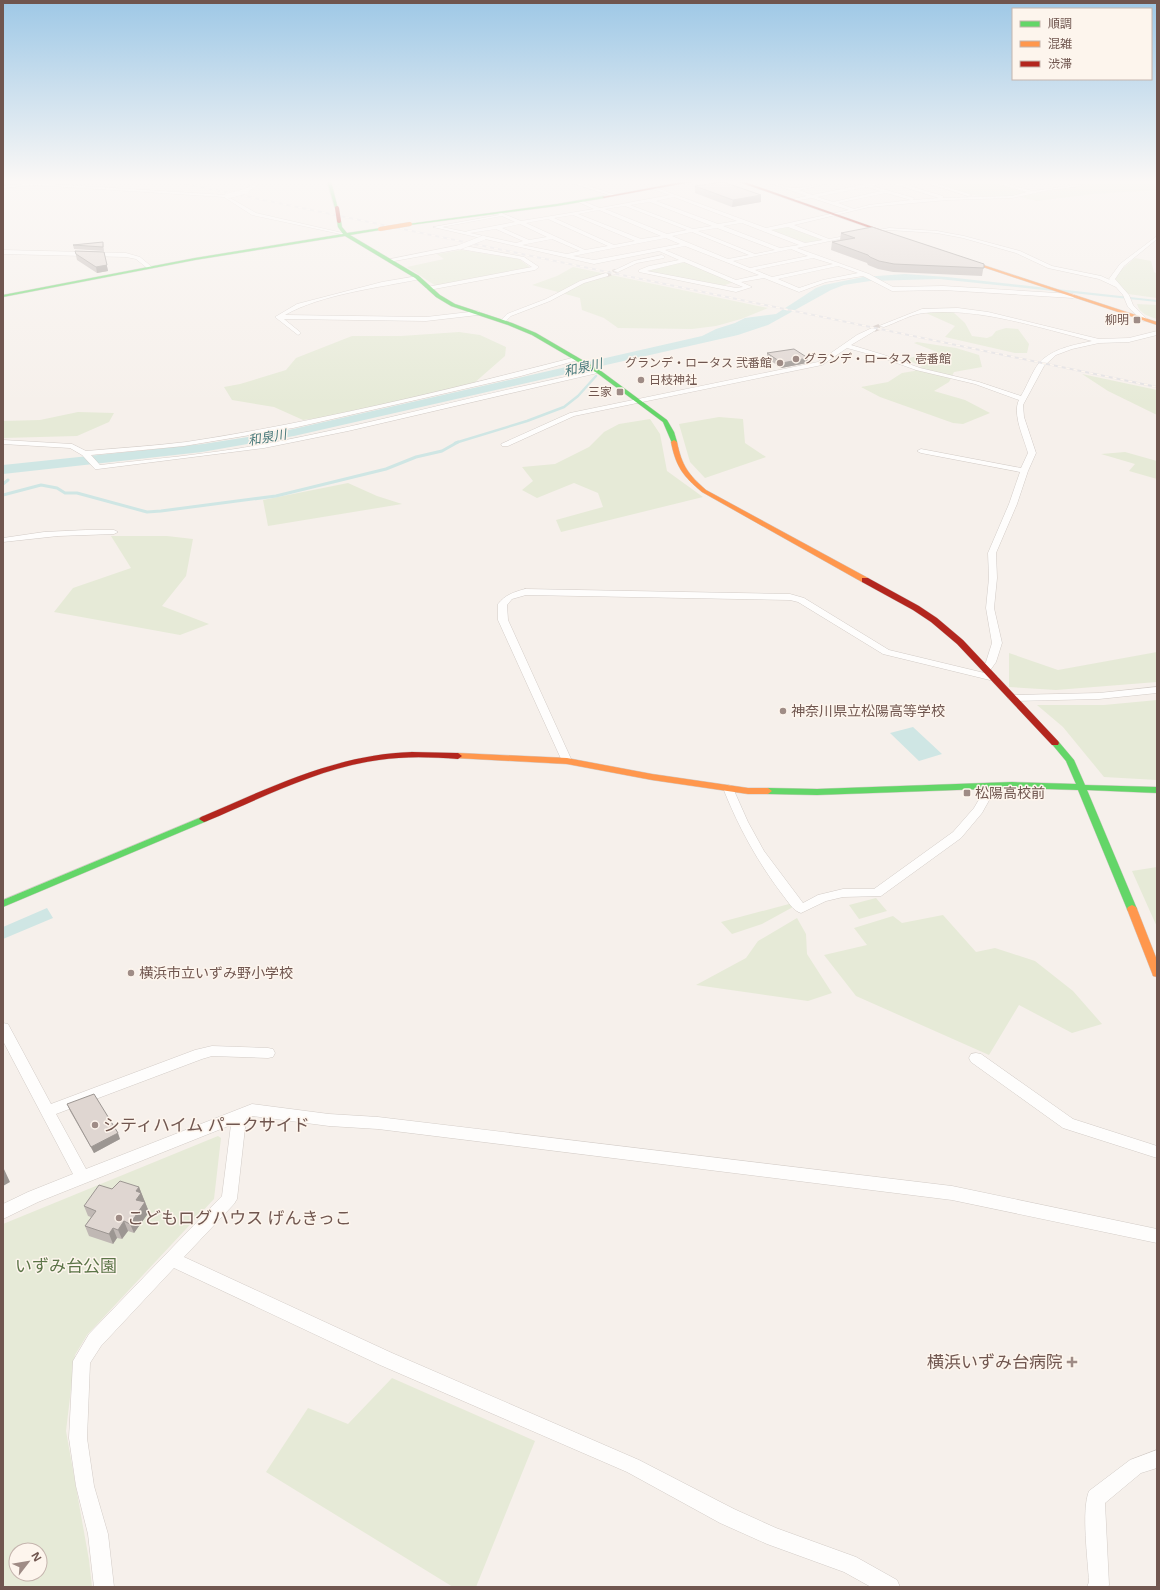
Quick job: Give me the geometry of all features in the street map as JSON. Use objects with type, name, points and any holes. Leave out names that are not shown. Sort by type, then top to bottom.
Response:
[{"type":"street","points":[[127,255],[138,258],[149,267]]},
{"type":"street","points":[[3,296],[149,267],[219,255]]},
{"type":"street","points":[[380,255],[418,278],[453,305],[503,321],[534,334],[595,370],[664,421],[670,428],[681,468],[687,476],[704,491],[916,608],[934,620],[960,642],[1070,760],[1156,969]]},
{"type":"street","points":[[388,260],[415,255]]},
{"type":"street","points":[[429,288],[528,270],[536,267],[522,258],[506,255]]},
{"type":"street","points":[[562,255],[594,262],[628,255]]},
{"type":"street","points":[[565,256],[569,255]]},
{"type":"street","points":[[616,271],[636,262],[672,255]]},
{"type":"street","points":[[673,255],[749,287],[734,291],[641,271],[651,267],[684,260]]},
{"type":"street","points":[[713,255],[799,290],[826,281],[865,275]]},
{"type":"street","points":[[727,261],[753,255]]},
{"type":"street","points":[[953,255],[1153,323]]},
{"type":"street","points":[[1025,255],[1050,267],[1101,278],[1118,286]]},
{"type":"street","points":[[1135,255],[1122,266],[1112,278],[1127,298],[1130,306],[1153,323]]},
{"type":"street","points":[[749,270],[814,256],[865,275],[888,288],[898,290],[943,288],[1070,295]]},
{"type":"street","points":[[772,279],[837,264]]},
{"type":"street","points":[[503,321],[509,315],[548,300],[582,282],[606,275]]},
{"type":"street","points":[[735,282],[764,276]]},
{"type":"street","points":[[278,318],[299,305],[382,284],[418,278]]},
{"type":"street","points":[[882,326],[922,312],[958,310],[984,314],[1099,341]]},
{"type":"street","points":[[278,318],[426,319],[478,313]]},
{"type":"street","points":[[278,318],[298,333]]},
{"type":"street","points":[[505,444],[562,418],[636,400],[820,364],[831,358],[863,334],[874,330]]},
{"type":"street","points":[[986,670],[991,662],[997,643],[990,608],[993,578],[992,553],[1013,504],[1032,452],[1021,417],[1020,405],[1041,365],[1054,354],[1066,349],[1099,341],[1129,340],[1157,333]]},
{"type":"street","points":[[846,346],[882,356],[918,369],[977,383],[1024,399]]},
{"type":"street","points":[[88,455],[256,434],[579,361]]},
{"type":"street","points":[[3,442],[66,444],[78,448],[88,455],[98,467],[138,463],[264,446],[595,370]]},
{"type":"street","points":[[256,434],[260,442]]},
{"type":"street","points":[[921,451],[1024,471]]},
{"type":"street","points":[[3,540],[36,534],[62,532],[114,532]]},
{"type":"street","points":[[567,761],[504,620],[502,604],[509,597],[525,592],[790,597],[806,603],[886,652],[994,678]]},
{"type":"street","points":[[1012,698],[1099,696],[1157,690]]},
{"type":"street","points":[[3,904],[160,837],[317,773],[368,759],[397,755],[444,755],[567,761],[652,777],[748,791],[817,792],[992,786],[1157,790]]},
{"type":"street","points":[[728,788],[752,841],[775,879],[800,909],[822,898],[844,893],[877,893],[957,835],[978,810],[992,786]]},
{"type":"street","points":[[3,1028],[83,1178]]},
{"type":"street","points":[[47,1111],[200,1054],[212,1051],[268,1053]]},
{"type":"street","points":[[976,1058],[1068,1124],[1157,1152]]},
{"type":"street","points":[[3,1212],[33,1198],[252,1110],[329,1120],[378,1123],[606,1149],[952,1193],[1157,1236]]},
{"type":"street","points":[[104,1587],[98,1534],[85,1486],[78,1438],[82,1361],[95,1340],[228,1199],[239,1115]]},
{"type":"street","points":[[172,1259],[386,1359],[633,1466],[727,1516],[774,1537],[849,1564],[890,1587]]},
{"type":"street","points":[[1097,1587],[1099,1585],[1095,1512],[1096,1498],[1136,1466],[1157,1459]]},
{"type":"green space","points":[[439,255],[495,255],[519,259],[531,268],[436,286],[407,267],[444,259]]},
{"type":"green space","points":[[1135,258],[1151,261],[1154,272],[1157,274],[1157,298],[1128,294],[1114,280],[1121,270]]},
{"type":"green space","points":[[685,262],[734,282],[722,286],[646,271]]},
{"type":"green space","points":[[573,267],[768,308],[741,319],[716,326],[692,329],[618,328],[604,318],[582,310],[580,298],[532,285],[557,276]]},
{"type":"green space","points":[[1137,304],[1157,305],[1157,319],[1142,312]]},
{"type":"green space","points":[[953,312],[965,323],[972,336],[987,338],[992,336],[996,331],[1006,328],[1018,329],[1029,344],[1027,353],[1015,353],[945,337],[955,326],[926,313]]},
{"type":"green space","points":[[459,332],[480,335],[506,347],[505,356],[473,384],[356,413],[303,420],[274,407],[232,400],[224,387],[240,384],[286,370],[296,358],[352,336],[401,336]]},
{"type":"green space","points":[[917,342],[956,348],[979,355],[982,367],[954,372],[949,382],[934,391],[965,400],[990,413],[963,424],[953,423],[880,397],[861,387],[888,382],[902,373],[914,371],[922,366],[904,359],[937,352],[914,343]]},
{"type":"green space","points":[[1082,374],[1157,390],[1157,415],[1108,391]]},
{"type":"green space","points":[[78,412],[114,413],[109,422],[77,436],[3,438],[3,421],[40,420]]},
{"type":"green space","points":[[719,417],[743,419],[745,443],[766,457],[705,478],[690,462],[679,424]]},
{"type":"green space","points":[[650,419],[660,434],[667,471],[703,497],[561,532],[556,520],[603,507],[598,493],[574,483],[537,498],[522,490],[533,481],[522,467],[555,464],[589,447],[604,432],[619,424]]},
{"type":"green space","points":[[1125,452],[1157,461],[1157,479],[1129,471],[1135,464],[1101,454]]},
{"type":"green space","points":[[348,483],[377,496],[402,504],[268,526],[263,500]]},
{"type":"green space","points":[[111,536],[167,536],[193,539],[186,576],[162,606],[209,624],[180,635],[54,612],[73,588],[131,568]]},
{"type":"green space","points":[[1157,652],[1157,682],[1056,690],[1009,687],[1009,653],[1058,670]]},
{"type":"green space","points":[[1157,700],[1157,780],[1104,777],[1063,727],[1037,705],[1104,705]]},
{"type":"green space","points":[[1157,867],[1157,927],[1132,871]]},
{"type":"green space","points":[[876,898],[887,911],[859,919],[849,905]]},
{"type":"green space","points":[[789,904],[793,907],[762,924],[732,934],[721,922]]},
{"type":"green space","points":[[943,915],[976,952],[995,948],[1035,961],[1073,991],[1102,1024],[1072,1033],[1019,1005],[989,1055],[856,996],[824,955],[867,945],[854,928],[893,916],[902,923]]},
{"type":"green space","points":[[797,918],[806,934],[807,954],[832,993],[808,1001],[696,985],[746,958],[758,941]]},
{"type":"green space","name":"いずみ台公園","points":[[218,1136],[221,1138],[214,1199],[87,1335],[75,1355],[66,1431],[89,1560],[92,1587],[3,1587],[3,1224]]},
{"type":"green space","points":[[392,1378],[535,1441],[476,1587],[453,1587],[266,1472],[308,1408],[348,1424]]},
{"type":"water","name":"和泉川","points":[[905,274],[947,277],[1157,300],[1157,302],[939,279],[870,281],[844,285],[831,290],[768,325],[738,335],[294,436],[202,452],[3,474],[3,465],[203,444],[280,432],[702,336],[745,318],[776,314],[816,288],[824,285],[863,277]]},
{"type":"water","points":[[913,727],[942,754],[919,761],[890,733]]},
{"type":"water","points":[[47,908],[53,918],[3,939],[3,927]]},
{"type":"building","points":[[78,255],[105,255],[107,265],[96,267]]},
{"type":"building","points":[[868,255],[957,255],[984,264],[984,268],[894,264],[879,261]]},
{"type":"building","points":[[794,349],[808,358],[782,363],[767,353]]},
{"type":"building","name":"シティハイム パークサイド","points":[[94,1094],[118,1133],[91,1147],[67,1104]]},
{"type":"building","name":"こどもログハウス げんきっこ","points":[[120,1181],[139,1187],[136,1191],[141,1193],[136,1200],[145,1202],[130,1224],[124,1221],[118,1230],[113,1228],[109,1234],[85,1226],[96,1211],[84,1206],[99,1185],[112,1189]]},
{"type":"waterway","name":"和泉川","points":[[458,442],[527,421],[564,407],[578,396],[596,376]]},
{"type":"waterway","points":[[3,495],[41,485],[57,488],[65,493],[77,493],[147,512],[161,511],[276,496],[386,469],[416,457],[442,451],[458,442]]},
{"type":"waterway","points":[[3,484],[8,480]]},
{"type":"tunnel","points":[[606,275],[616,271]]},
{"type":"tunnel","points":[[874,329],[882,326]]},
{"type":"railway","points":[[527,255],[1157,387]]},
{"type":"traffic: fast","points":[[3,296],[218,255]]},
{"type":"traffic: fast","points":[[380,255],[417,277],[438,296],[453,305],[510,324],[534,334],[599,372],[665,421],[674,442]]},
{"type":"traffic: fast","points":[[1055,743],[1070,760],[1132,909]]},
{"type":"traffic: fast","points":[[768,791],[817,792],[1012,785],[1157,790]]},
{"type":"traffic: fast","points":[[3,904],[204,819]]},
{"type":"traffic: slow","points":[[964,259],[1157,324]]},
{"type":"traffic: slow","points":[[674,442],[680,465],[686,475],[704,491],[865,580]]},
{"type":"traffic: slow","points":[[458,756],[567,761],[652,777],[748,791],[768,791]]},
{"type":"traffic: slow","points":[[1132,909],[1157,973]]},
{"type":"traffic: jam","points":[[865,580],[916,608],[934,620],[960,642],[1055,743]]},
{"type":"traffic: jam","points":[[204,819],[284,785],[346,764],[378,757],[400,755],[423,754],[458,756]]},
{"type":"place","name":"柳明","points":[[1137,320]]},
{"type":"place","name":"グランデ・ロータス 壱番館","points":[[796,359]]},
{"type":"place","name":"グランデ・ロータス 弐番館","points":[[780,363]]},
{"type":"place","name":"日枝神社","points":[[641,380]]},
{"type":"place","name":"三家","points":[[620,392]]},
{"type":"place","name":"神奈川県立松陽高等学校","points":[[783,711]]},
{"type":"place","name":"松陽高校前","points":[[967,793]]},
{"type":"place","name":"横浜市立いずみ野小学校","points":[[131,973]]},
{"type":"place","name":"シティハイム パークサイド","points":[[95,1125]]},
{"type":"place","name":"こどもログハウス げんきっこ","points":[[119,1218]]},
{"type":"place","name":"横浜いずみ台病院","points":[[1072,1362]]}]
